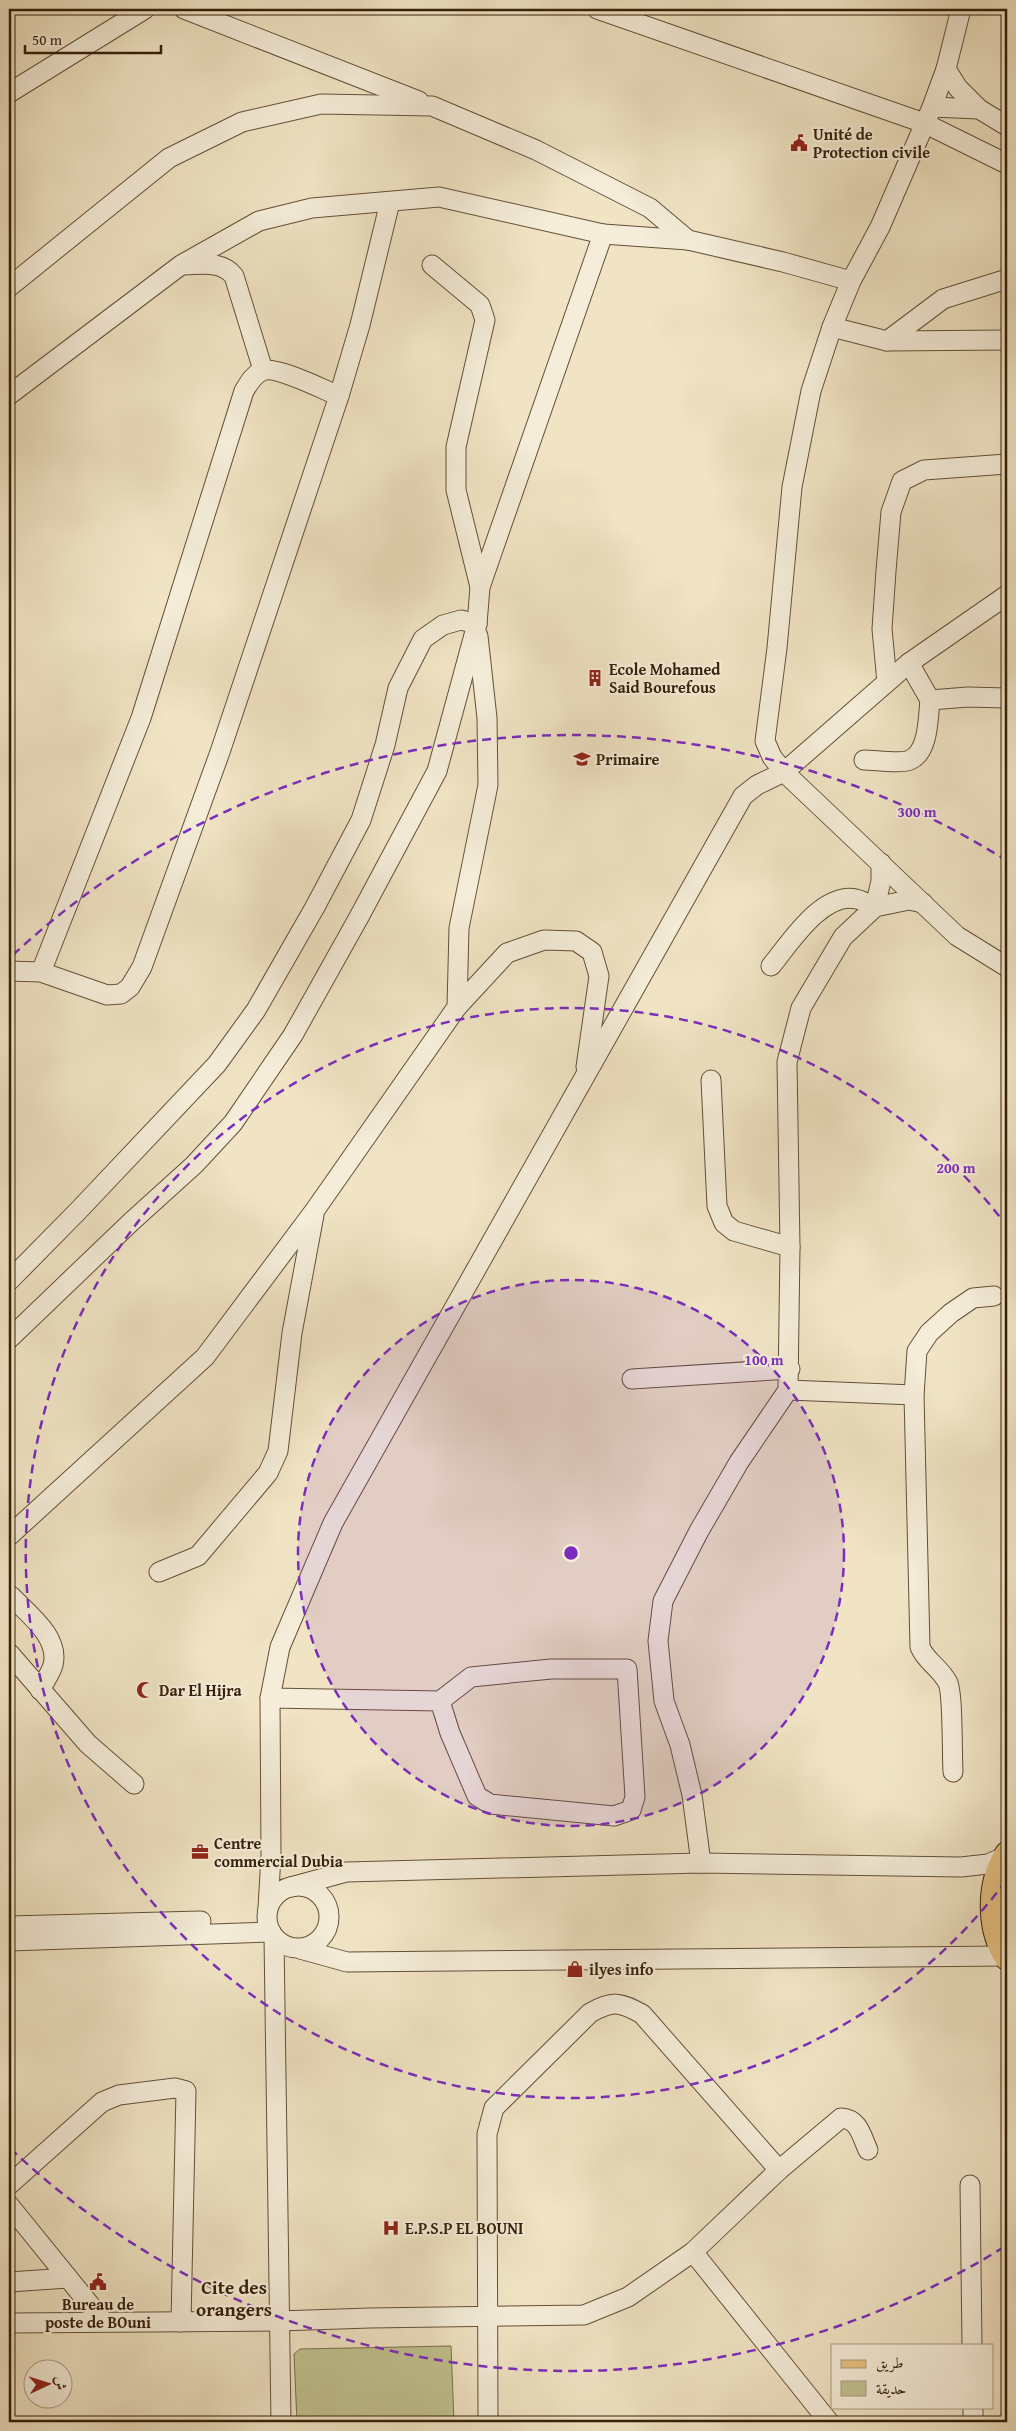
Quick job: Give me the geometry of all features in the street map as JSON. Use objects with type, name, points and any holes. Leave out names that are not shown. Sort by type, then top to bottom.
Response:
[{"type":"main road","points":[[1006,1855],[996,1881],[992,1905],[995,1931],[1006,1957]]},
{"type":"street","points":[[9,93],[145,9]]},
{"type":"street","points":[[184,9],[432,106],[536,150],[650,208],[688,240]]},
{"type":"street","points":[[597,9],[928,115],[1007,164]]},
{"type":"street","points":[[961,9],[946,69],[928,115],[880,227],[851,281],[832,327],[811,391],[792,487],[777,648],[765,741],[772,757],[784,772],[957,936],[1007,967]]},
{"type":"street","points":[[946,69],[958,88],[978,109],[1007,126]]},
{"type":"street","points":[[9,287],[169,158],[242,122],[321,104],[432,106]]},
{"type":"street","points":[[928,115],[978,109]]},
{"type":"street","points":[[9,395],[181,265],[259,220],[312,208],[439,198],[603,234],[688,240],[783,262],[851,281]]},
{"type":"street","points":[[9,971],[41,972],[107,995],[121,994],[130,987],[142,967],[220,752],[339,396],[360,324],[390,202]]},
{"type":"street","points":[[9,1339],[131,1222],[194,1165],[233,1123],[293,1035],[359,917],[437,771],[477,624],[480,587],[603,234]]},
{"type":"street","points":[[181,265],[220,265],[228,269],[234,276],[263,370]]},
{"type":"street","points":[[432,265],[480,305],[484,320],[456,447],[456,490],[480,587]]},
{"type":"street","points":[[887,341],[943,299],[1007,279]]},
{"type":"street","points":[[832,327],[887,341],[1007,340]]},
{"type":"street","points":[[41,972],[141,718],[244,391],[251,379],[263,370],[276,371],[339,396]]},
{"type":"street","points":[[887,682],[882,629],[886,571],[891,512],[902,481],[924,470],[1007,464]]},
{"type":"street","points":[[281,2422],[270,1924],[270,1698],[280,1647],[333,1523],[743,796],[758,785],[784,772],[909,662],[1007,595]]},
{"type":"street","points":[[9,1281],[217,1064],[256,1010],[315,907],[361,820],[385,744],[398,688],[423,639],[442,624],[461,620],[477,624]]},
{"type":"street","points":[[456,1007],[459,928],[488,785],[487,718],[477,624]]},
{"type":"street","points":[[864,760],[910,760],[919,753],[924,744],[930,700],[909,662]]},
{"type":"street","points":[[930,700],[968,697],[1007,698]]},
{"type":"street","points":[[701,1863],[692,1795],[680,1745],[664,1702],[658,1641],[663,1601],[699,1531],[739,1462],[788,1390],[790,1369],[790,1247],[788,1062],[801,1008],[843,937],[874,907],[881,881],[882,863]]},
{"type":"street","points":[[771,966],[814,914],[840,900],[856,899],[874,907],[909,900],[923,903]]},
{"type":"street","points":[[9,1536],[205,1357],[315,1210],[456,1007],[507,953],[544,940],[576,941],[592,952],[599,976],[584,1079]]},
{"type":"street","points":[[711,1080],[717,1206],[724,1223],[734,1231],[790,1247]]},
{"type":"street","points":[[159,1572],[198,1556],[268,1473],[278,1451],[292,1333],[315,1210]]},
{"type":"street","points":[[953,1772],[949,1685],[940,1670],[925,1659],[920,1647],[914,1395],[917,1351],[929,1333],[950,1313],[973,1298],[994,1296]]},
{"type":"street","points":[[632,1379],[790,1369]]},
{"type":"street","points":[[788,1390],[914,1395]]},
{"type":"street","points":[[11,1596],[46,1634],[52,1644],[53,1664],[40,1690]]},
{"type":"street","points":[[9,1652],[88,1744],[134,1784]]},
{"type":"street","points":[[270,1698],[440,1701],[471,1678],[551,1669],[627,1669],[635,1796],[631,1810],[614,1816],[490,1804],[477,1796],[450,1733],[440,1701]]},
{"type":"street","points":[[1006,1855],[988,1864],[961,1867],[701,1863],[346,1872],[281,1891],[270,1924],[281,1944],[347,1962],[1006,1957]]},
{"type":"street","points":[[291,1887],[302,1886],[316,1892],[326,1903],[330,1913],[326,1933],[319,1941],[310,1946],[300,1948]]},
{"type":"street","points":[[9,1926],[270,1924]]},
{"type":"street","points":[[9,1941],[270,1924]]},
{"type":"street","points":[[488,2422],[487,2134],[494,2108],[590,2013],[606,2004],[624,2004],[642,2014],[779,2170]]},
{"type":"street","points":[[9,2185],[102,2102],[119,2094],[175,2088],[186,2091],[181,2322]]},
{"type":"street","points":[[9,2322],[278,2321],[584,2315],[628,2297],[693,2252],[779,2170],[841,2118],[850,2118],[856,2122],[868,2150]]},
{"type":"street","points":[[970,2185],[972,2344]]},
{"type":"street","points":[[9,2205],[103,2321]]},
{"type":"street","points":[[693,2252],[829,2422]]},
{"type":"street","points":[[9,2282],[68,2278]]},
{"type":"street","points":[[973,2408],[973,2422]]},
{"type":"green space","points":[[451,2346],[454,2422],[297,2422],[294,2354],[300,2349]]},
{"type":"place","name":"Unité de Protection civile","points":[[799,143]]},
{"type":"place","name":"Ecole Mohamed Said Bourefous","points":[[595,678]]},
{"type":"place","name":"Primaire","points":[[582,759]]},
{"type":"place","name":"Dar El Hijra","points":[[145,1690]]},
{"type":"place","name":"Centre commercial Dubia","points":[[200,1852]]},
{"type":"place","name":"ilyes info","points":[[575,1969]]},
{"type":"place","name":"E.P.S.P EL BOUNI","points":[[391,2228]]},
{"type":"place","name":"Bureau de poste de BOuni","points":[[98,2282]]},
{"type":"district","name":"Cite des orangers","points":[[234,2298]]}]
